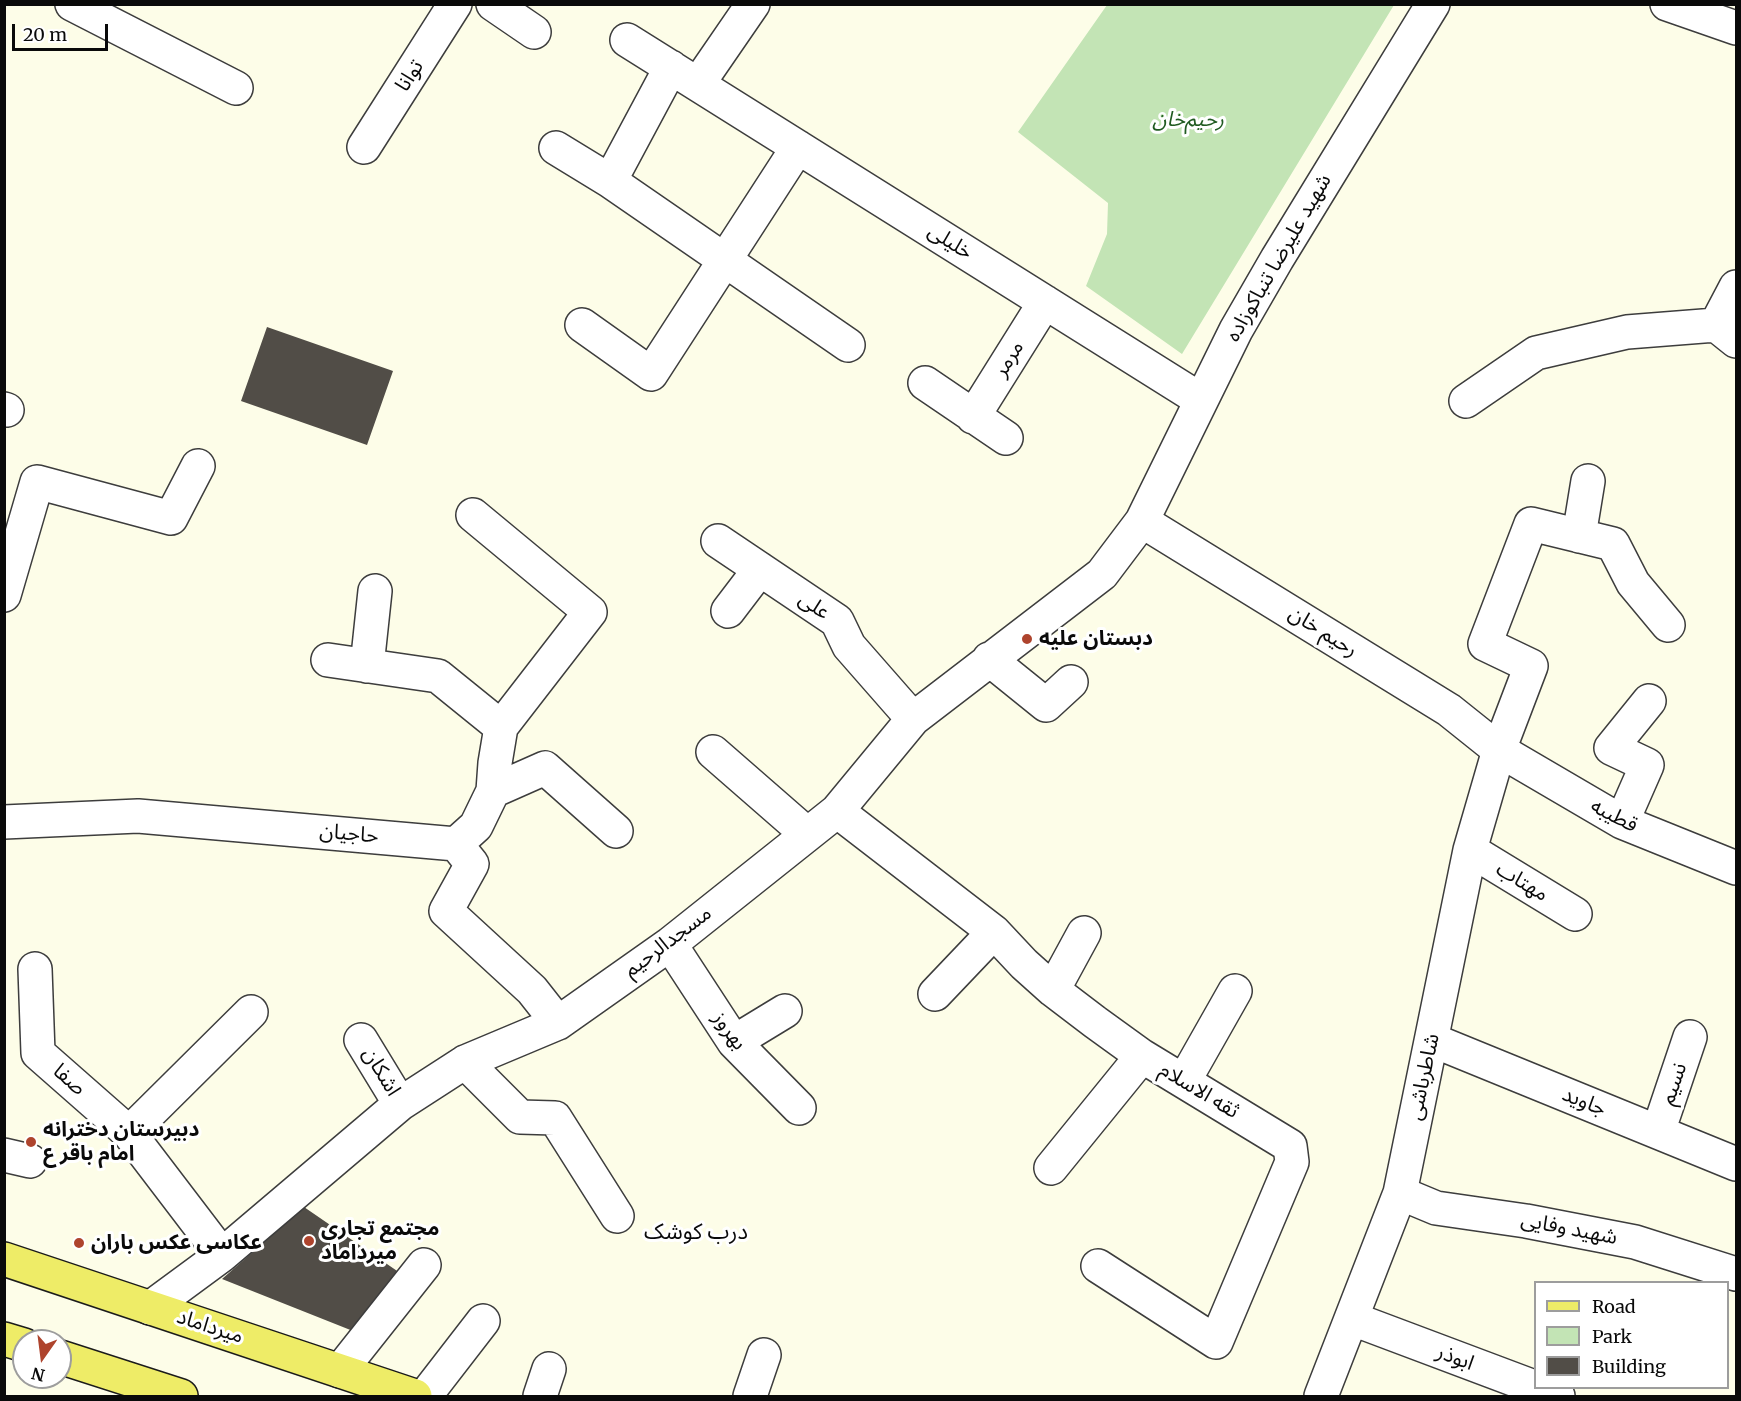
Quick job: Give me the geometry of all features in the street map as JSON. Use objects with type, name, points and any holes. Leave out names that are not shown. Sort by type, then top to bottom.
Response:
[{"type":"main road","name":"میرداماد","points":[[4,1259],[415,1396]]},
{"type":"main road","points":[[72,1361],[181,1396]]},
{"type":"street","points":[[72,4],[236,88]]},
{"type":"street","name":"توانا","points":[[364,147],[455,4]]},
{"type":"street","points":[[493,4],[534,32]]},
{"type":"street","points":[[698,84],[753,4]]},
{"type":"street","name":"شهید علیرضا تنباکوزاده","points":[[1142,521],[1236,330],[1433,4]]},
{"type":"street","points":[[1667,4],[1737,28]]},
{"type":"street","name":"خلیلی","points":[[627,40],[1201,400]]},
{"type":"street","points":[[610,181],[671,67]]},
{"type":"street","points":[[582,325],[651,374],[798,147]]},
{"type":"street","points":[[556,148],[610,181],[848,345]]},
{"type":"street","points":[[1466,401],[1536,353],[1628,332],[1726,333],[1737,287]]},
{"type":"street","name":"مرمر","points":[[973,417],[1045,302]]},
{"type":"street","points":[[925,383],[1006,438]]},
{"type":"street","points":[[4,595],[37,482],[171,518],[198,466]]},
{"type":"street","points":[[1588,481],[1580,536],[1613,544],[1633,584],[1668,625]]},
{"type":"street","points":[[473,515],[590,612],[501,727],[493,791],[476,825],[456,844],[472,864],[446,911],[531,990],[558,1023]]},
{"type":"street","name":"مسجدالرحیم","points":[[150,1308],[222,1255],[400,1104],[465,1062],[558,1023],[670,944],[837,811],[913,719],[988,659],[1102,574],[1142,521]]},
{"type":"street","name":"رحیم خان","points":[[1142,521],[1449,710],[1499,750]]},
{"type":"street","name":"شاطرباشی","points":[[1321,1396],[1353,1319],[1400,1193],[1470,850],[1499,750],[1531,666],[1485,644],[1531,524],[1580,536]]},
{"type":"street","name":"علی","points":[[718,541],[837,621],[849,646],[913,719]]},
{"type":"street","points":[[728,611],[760,569]]},
{"type":"street","points":[[367,666],[375,591]]},
{"type":"street","points":[[988,659],[1046,705],[1071,682]]},
{"type":"street","points":[[328,660],[438,676],[501,727]]},
{"type":"street","points":[[1622,822],[1647,765],[1611,748],[1649,701]]},
{"type":"street","name":"قطیبه","points":[[1499,750],[1622,822],[1737,868]]},
{"type":"street","points":[[713,752],[807,834]]},
{"type":"street","points":[[493,791],[545,768],[616,831]]},
{"type":"street","name":"ثقه الاسلام","points":[[837,811],[994,932],[1053,990],[1142,1056],[1290,1146],[1292,1162],[1216,1342],[1098,1266]]},
{"type":"street","name":"حاجیان","points":[[4,822],[138,816],[456,844]]},
{"type":"street","name":"مهتاب","points":[[1470,850],[1575,914]]},
{"type":"street","points":[[935,994],[994,932]]},
{"type":"street","points":[[1053,990],[1084,933]]},
{"type":"street","name":"بهروز","points":[[670,944],[734,1042],[799,1108]]},
{"type":"street","name":"صفا","points":[[35,969],[38,1053],[129,1132],[222,1255]]},
{"type":"street","points":[[1184,1081],[1235,991]]},
{"type":"street","points":[[734,1042],[785,1011]]},
{"type":"street","points":[[129,1132],[251,1012]]},
{"type":"street","name":"نسیم","points":[[1658,1132],[1690,1037]]},
{"type":"street","name":"اشکان","points":[[361,1040],[400,1104]]},
{"type":"street","name":"جاوید","points":[[1432,1040],[1737,1164]]},
{"type":"street","points":[[1051,1168],[1142,1056]]},
{"type":"street","points":[[465,1062],[520,1117],[555,1118],[617,1216]]},
{"type":"street","name":"شهید وفایی","points":[[1400,1193],[1436,1208],[1526,1221],[1635,1242],[1696,1272],[1737,1274]]},
{"type":"street","points":[[340,1371],[424,1265]]},
{"type":"street","name":"ابوذر","points":[[1353,1319],[1534,1387]]},
{"type":"street","points":[[425,1396],[483,1321]]},
{"type":"street","points":[[750,1396],[764,1356]]},
{"type":"street","name":"ابوذر","points":[[1539,1389],[1558,1396]]},
{"type":"green space","name":"رحیم‌خان","points":[[1107,5],[1394,5],[1182,354],[1086,286],[1107,234],[1108,203],[1018,132]]},
{"type":"building","points":[[267,327],[393,371],[367,445],[241,401]]},
{"type":"building","name":"مجتمع تجاری میرداماد","points":[[304,1207],[403,1275],[358,1333],[222,1279]]},
{"type":"place","name":"دبستان علیه","points":[[1027,639]]},
{"type":"place","name":"دبیرستان دخترانه امام باقر ع","points":[[31,1142]]},
{"type":"place","name":"مجتمع تجاری میرداماد","points":[[309,1241]]},
{"type":"place","name":"عکاسی عکس باران","points":[[79,1243]]},
{"type":"district","name":"درب کوشک","points":[[696,1233]]}]
